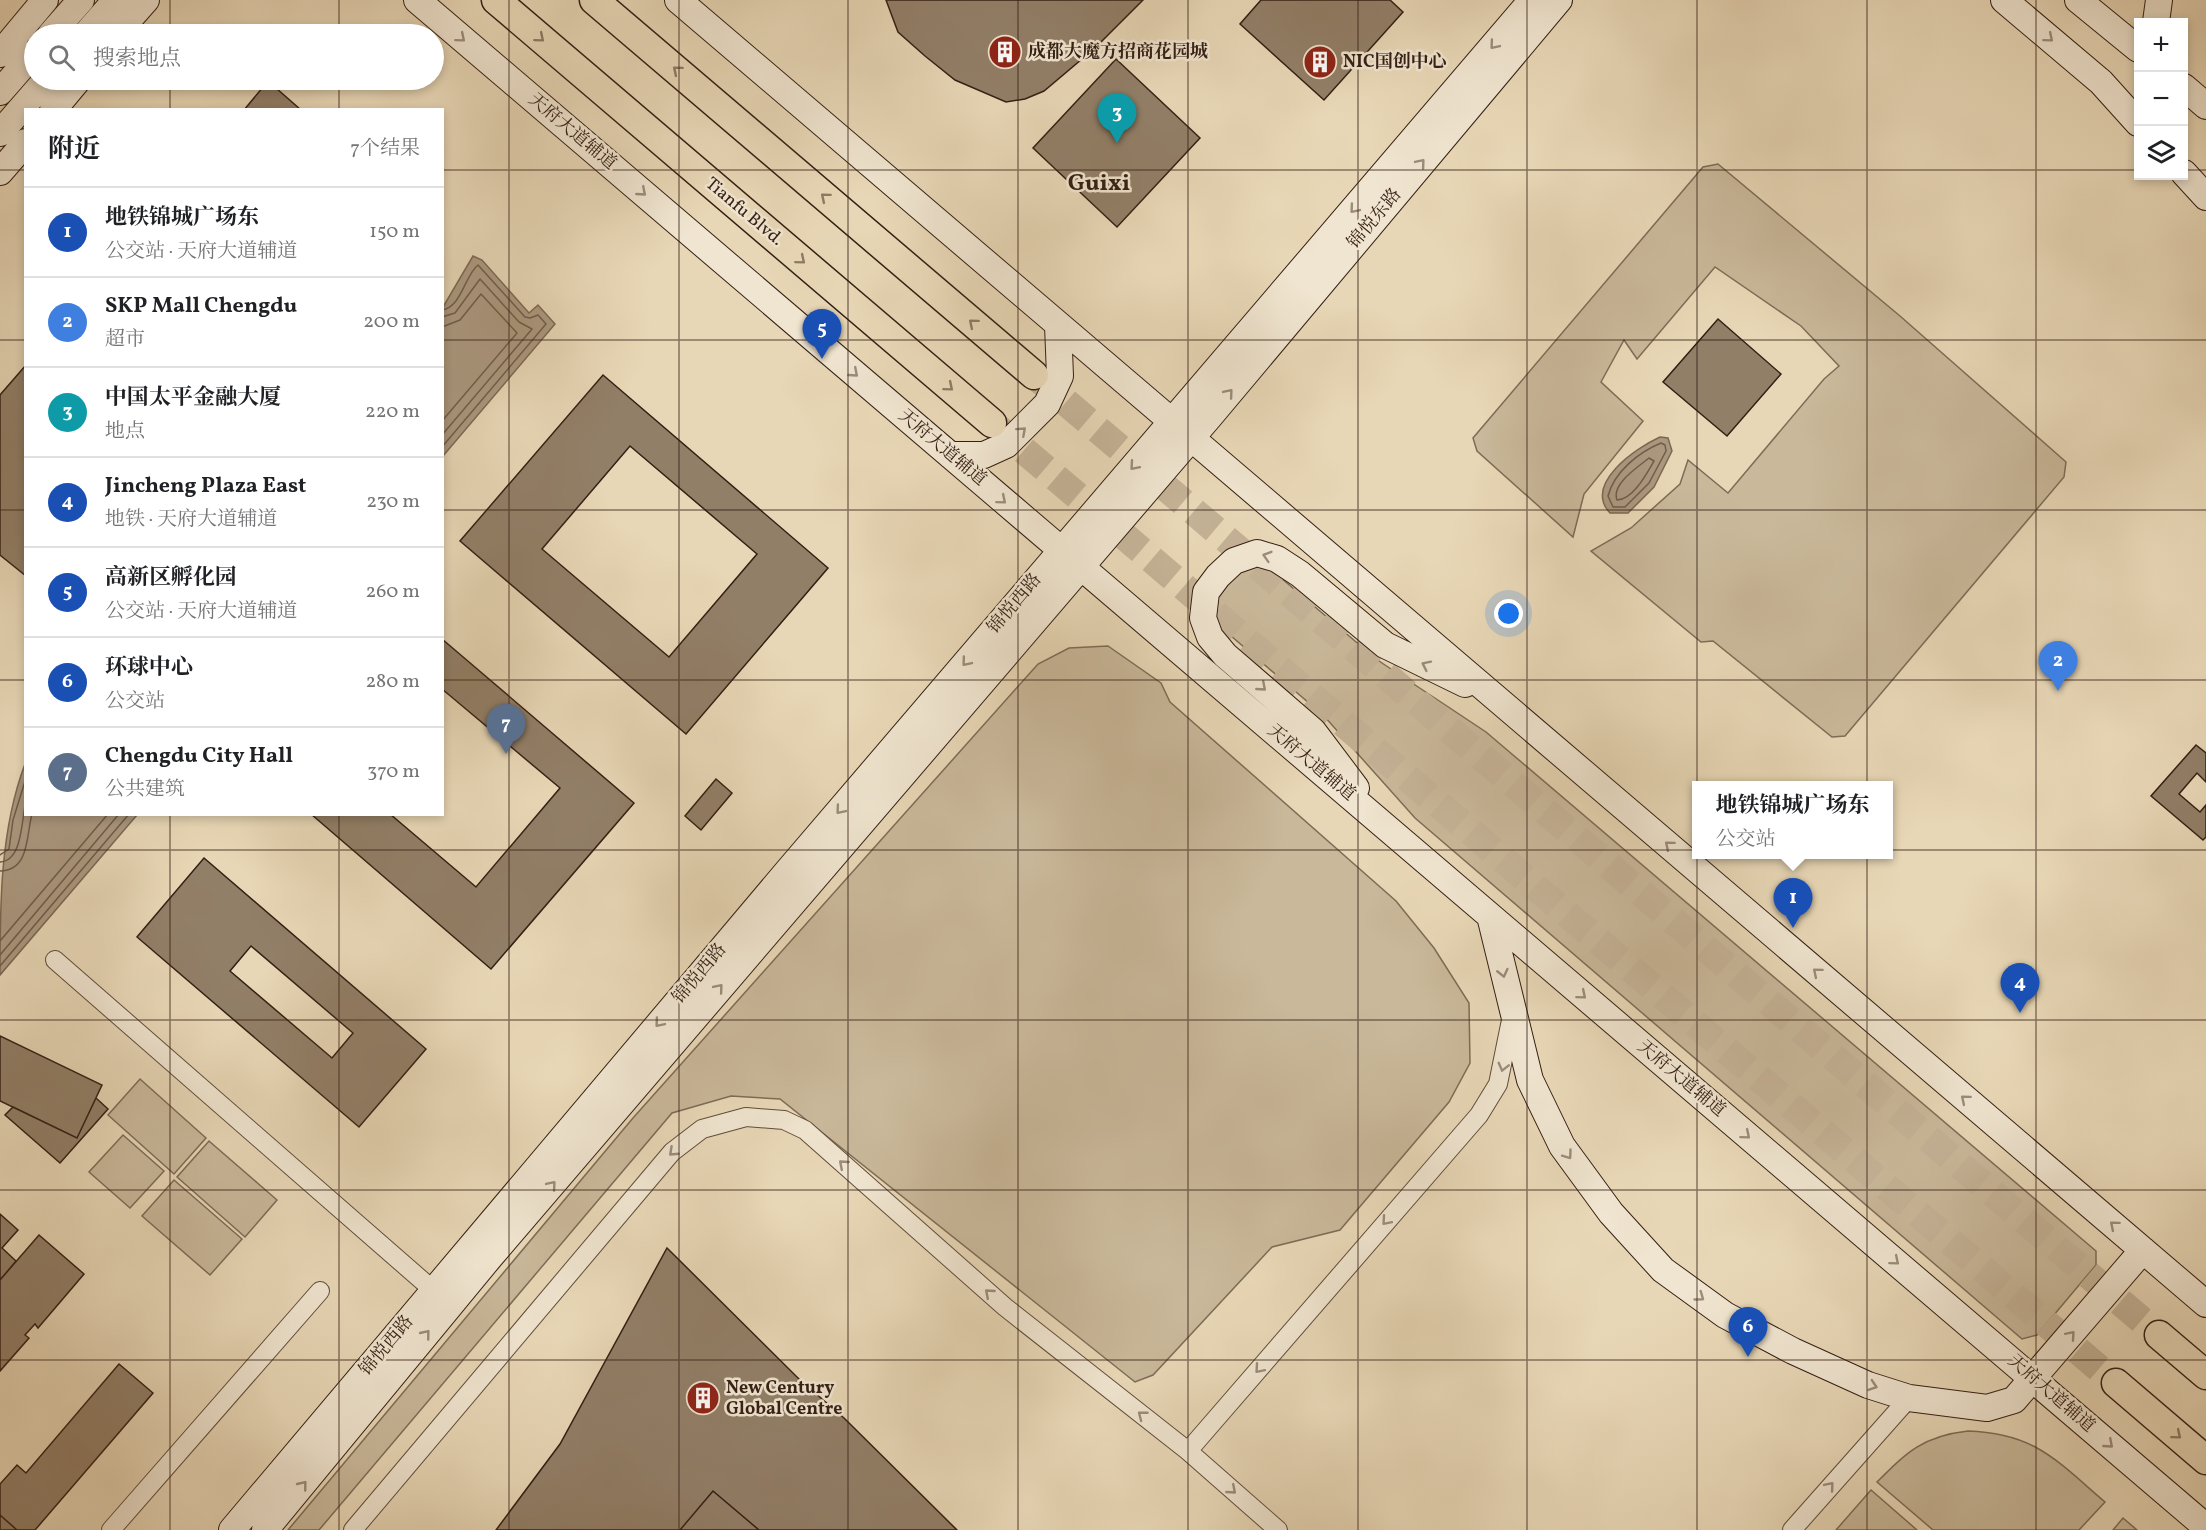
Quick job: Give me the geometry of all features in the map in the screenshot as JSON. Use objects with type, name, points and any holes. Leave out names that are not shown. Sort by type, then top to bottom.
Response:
[{"type":"main road","name":"Tianfu Blvd.","points":[[496,0],[992,423]]},
{"type":"main road","points":[[594,0],[1034,375]]},
{"type":"main road","points":[[2159,1335],[2206,1375]]},
{"type":"main road","points":[[2116,1383],[2206,1460]]},
{"type":"street","points":[[25,24],[45,0]]},
{"type":"street","points":[[60,24],[81,0]]},
{"type":"street","points":[[95,24],[116,0]]},
{"type":"street","points":[[125,24],[146,0]]},
{"type":"street","name":"天府大道辅道","points":[[417,0],[2206,1527]]},
{"type":"street","points":[[678,0],[2206,1304]]},
{"type":"street","name":"锦悦东路","points":[[1182,430],[1532,0]]},
{"type":"street","name":"锦悦东路","points":[[1182,430],[1559,0]]},
{"type":"street","points":[[2004,0],[2101,82],[2134,118]]},
{"type":"street","points":[[2078,0],[2134,46]]},
{"type":"street","points":[[2157,18],[2159,0]]},
{"type":"street","points":[[0,54],[24,25]]},
{"type":"street","points":[[0,92],[24,64]]},
{"type":"street","points":[[0,133],[37,90]]},
{"type":"street","points":[[55,108],[70,90]]},
{"type":"street","points":[[2188,90],[2206,106]]},
{"type":"street","points":[[0,172],[24,144]]},
{"type":"street","points":[[2188,177],[2206,197]]},
{"type":"street","points":[[950,455],[984,455],[1006,445],[1047,404],[1060,376],[1058,325]]},
{"type":"street","name":"锦悦西路","points":[[232,1530],[433,1290],[1182,430]]},
{"type":"street","points":[[1387,828],[1313,731],[1225,655],[1210,637],[1203,618],[1206,592],[1218,576],[1234,561],[1257,553],[1276,559],[1300,574],[1385,645],[1498,700]]},
{"type":"street","name":"锦悦西路","points":[[266,1530],[1071,558]]},
{"type":"street","points":[[1490,916],[1530,1080],[1562,1146],[1611,1213],[1663,1270],[1725,1315],[1793,1351],[1868,1385],[1909,1398],[1988,1408],[2014,1401],[2143,1250]]},
{"type":"street","points":[[55,960],[433,1290]]},
{"type":"street","points":[[1188,1451],[1479,1115],[1498,1084],[1506,1054],[1512,1010]]},
{"type":"street","points":[[354,1530],[672,1152],[702,1129],[746,1117],[784,1120],[805,1131],[1005,1307],[1188,1451],[1278,1530]]},
{"type":"street","points":[[111,1530],[320,1291]]},
{"type":"street","points":[[1792,1530],[1909,1398]]},
{"type":"shaded area","points":[[1718,164],[1900,316],[2066,462],[2064,477],[1845,736],[1832,737],[1713,641],[1701,642],[1591,551],[1631,528],[1680,484],[1688,460],[1728,493],[1824,379],[1839,366],[1801,326],[1715,267],[1637,359],[1624,340],[1601,382],[1643,421],[1584,494],[1573,537],[1477,451],[1473,438],[1703,167]]},
{"type":"shaded area","points":[[1266,565],[1376,659],[1486,732],[2096,1251],[2096,1265],[2037,1335],[2022,1339],[1415,818],[1324,716],[1223,629],[1213,616],[1218,589],[1224,574],[1238,568]]},
{"type":"shaded area","points":[[1108,646],[1161,683],[1170,702],[1396,901],[1434,948],[1469,1003],[1470,1063],[1449,1102],[1340,1230],[1272,1247],[1153,1375],[1135,1382],[780,1099],[731,1096],[672,1113],[319,1530],[288,1530],[633,1118],[1038,664],[1069,648]]},
{"type":"shaded area","points":[[140,1079],[206,1138],[174,1174],[108,1115]]},
{"type":"shaded area","points":[[123,1135],[164,1171],[130,1208],[89,1172]]},
{"type":"shaded area","points":[[209,1141],[277,1200],[245,1237],[177,1177]]},
{"type":"shaded area","points":[[174,1180],[242,1239],[210,1275],[142,1216]]},
{"type":"shaded area","points":[[1968,1431],[2011,1437],[2044,1452],[2105,1502],[2079,1530],[1933,1530],[1877,1482],[1907,1454],[1927,1441],[1952,1433]]},
{"type":"shaded area","points":[[1871,1490],[1917,1530],[1836,1530]]},
{"type":"shaded area","points":[[2123,1518],[2137,1530],[2113,1530]]},
{"type":"water","points":[[473,256],[482,260],[529,313],[538,305],[555,324],[444,455],[444,305]]},
{"type":"water","points":[[1660,437],[1668,438],[1672,451],[1654,487],[1628,513],[1610,513],[1603,502],[1603,490],[1608,479],[1616,468],[1638,449]]},
{"type":"water","points":[[24,767],[24,816],[136,816],[0,975],[3,868],[17,789]]},
{"type":"building","name":"成都大魔方招商花园城","points":[[886,0],[1143,0],[1095,48],[1044,91],[1025,99],[1006,102],[955,80],[925,56],[898,32]]},
{"type":"building","name":"NIC国创中心","points":[[1261,0],[1390,0],[1403,12],[1324,100],[1240,24]]},
{"type":"building","points":[[1116,59],[1200,138],[1117,227],[1033,148]]},
{"type":"building","points":[[261,90],[278,90],[299,108],[246,108]]},
{"type":"building","points":[[1718,319],[1781,374],[1727,436],[1663,382]]},
{"type":"building","points":[[24,367],[24,574],[0,555],[0,395]]},
{"type":"building","points":[[603,375],[828,568],[686,734],[460,541]],"holes":[[[630,446],[757,554],[669,657],[542,549]]]},
{"type":"building","points":[[444,641],[634,803],[491,969],[313,816],[392,816],[476,887],[560,788],[444,691]]},
{"type":"building","points":[[2196,745],[2206,753],[2206,782],[2197,773],[2179,794],[2200,812],[2206,805],[2206,837],[2203,840],[2151,796]]},
{"type":"building","points":[[716,779],[732,793],[701,830],[685,816]]},
{"type":"building","points":[[204,858],[426,1049],[359,1127],[137,937]],"holes":[[[251,946],[353,1033],[332,1058],[230,971]]]},
{"type":"building","points":[[0,1036],[102,1085],[77,1138],[0,1101]]},
{"type":"building","points":[[96,1098],[108,1109],[60,1163],[5,1115],[13,1107],[77,1138]]},
{"type":"building","points":[[0,1214],[18,1230],[2,1248],[16,1261],[0,1280]]},
{"type":"building","points":[[39,1235],[84,1274],[38,1328],[35,1324],[25,1335],[29,1338],[0,1371],[0,1280]]},
{"type":"building","name":"New Century Global Centre","points":[[667,1248],[799,1379],[844,1418],[957,1530],[759,1530],[713,1491],[680,1530],[496,1530],[560,1444]]},
{"type":"building","points":[[119,1364],[153,1393],[35,1530],[17,1530],[0,1515],[0,1484],[17,1465],[26,1473]]},
{"type":"building","points":[[713,1491],[759,1530],[680,1530]]},
{"type":"building","points":[[0,1515],[17,1530],[0,1530]]},
{"type":"tunnel","points":[[1034,375],[2159,1335]]},
{"type":"tunnel","points":[[992,423],[2116,1383]]},
{"type":"place","name":"成都大魔方招商花园城","points":[[1005,52]]},
{"type":"place","name":"NIC国创中心","points":[[1320,62]]},
{"type":"place","name":"中国太平金融大厦","points":[[1117,143]]},
{"type":"place","name":"高新区孵化园","points":[[822,359]]},
{"type":"place","name":"SKP Mall Chengdu","points":[[2058,691]]},
{"type":"place","name":"Chengdu City Hall","points":[[506,754]]},
{"type":"place","name":"地铁锦城广场东","points":[[1793,928]]},
{"type":"place","name":"Jincheng Plaza East","points":[[2020,1013]]},
{"type":"place","name":"环球中心","points":[[1748,1357]]},
{"type":"place","name":"New Century Global Centre","points":[[703,1398]]},
{"type":"district","name":"Guixi","points":[[1099,184]]}]
